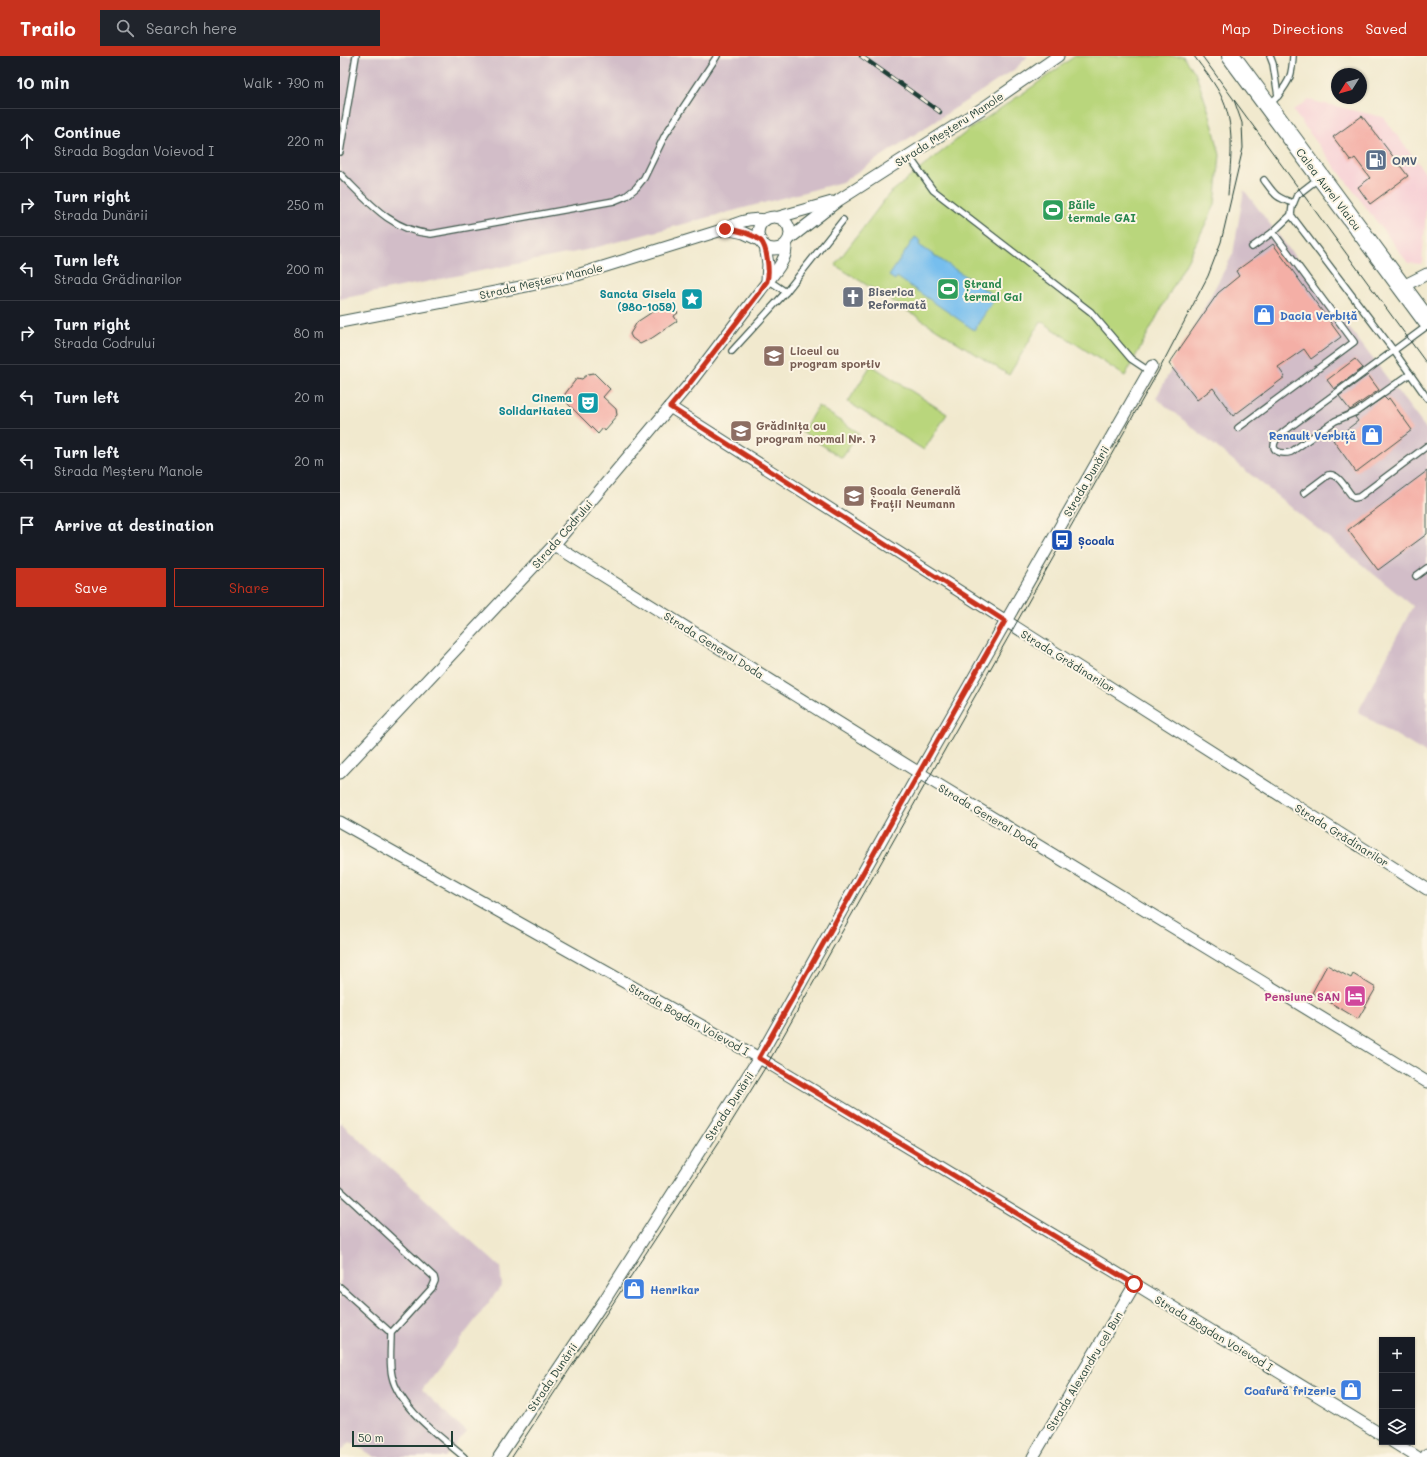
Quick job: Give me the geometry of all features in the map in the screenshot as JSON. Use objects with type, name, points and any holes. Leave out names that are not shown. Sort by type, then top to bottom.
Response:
[{"type":"main road","name":"Calea Aurel Vlaicu","points":[[1231,56],[1273,101],[1320,176],[1427,321]]},
{"type":"street","name":"Strada Meșteru Manole","points":[[838,200],[983,108],[1058,56]]},
{"type":"street","points":[[779,218],[838,200]]},
{"type":"street","points":[[763,244],[770,248],[776,249],[781,247],[838,200]]},
{"type":"street","points":[[725,229],[735,223],[753,219],[764,220],[773,217],[779,218],[784,220],[789,227],[788,241]]},
{"type":"street","points":[[764,220],[760,224],[758,236],[763,244],[767,259],[768,280]]},
{"type":"street","name":"Strada Meșteru Manole","points":[[340,322],[577,275],[725,229],[744,232],[763,244]]},
{"type":"street","name":"Strada Codrului","points":[[340,773],[554,545],[695,377],[784,259],[788,241]]},
{"type":"street","points":[[1401,287],[1427,274]]},
{"type":"street","name":"Strada Dunării","points":[[499,1457],[604,1301],[759,1058],[1005,621],[1151,369]]},
{"type":"street","name":"Strada Grădinarilor","points":[[670,407],[1427,889]]},
{"type":"street","name":"Strada General Doda","points":[[554,545],[919,773],[1427,1082]]},
{"type":"street","name":"Strada Bogdan Voievod I","points":[[340,822],[759,1058],[1134,1284],[1379,1434]]},
{"type":"street","name":"Strada Alexandru cel Bun","points":[[1033,1457],[1134,1284]]},
{"type":"street","points":[[1398,1445],[1417,1457]]},
{"type":"lane","points":[[340,152],[342,126],[356,56]]},
{"type":"lane","points":[[340,174],[381,214],[402,227],[417,233],[431,234],[614,201],[626,196],[636,188],[644,178],[665,135],[717,56]]},
{"type":"lane","points":[[1270,56],[1273,64],[1273,101]]},
{"type":"lane","points":[[1273,101],[1288,83],[1292,72],[1293,56]]},
{"type":"lane","points":[[909,156],[933,190],[1091,312],[1131,359],[1151,369]]},
{"type":"lane","points":[[1252,247],[1273,232],[1291,215],[1293,203],[1297,195],[1320,176]]},
{"type":"lane","points":[[1264,180],[1276,197],[1293,203]]},
{"type":"lane","points":[[1291,215],[1394,351],[1427,398]]},
{"type":"lane","points":[[732,351],[786,292],[843,220]]},
{"type":"lane","points":[[1238,428],[1354,342],[1273,232]]},
{"type":"lane","points":[[768,280],[786,292]]},
{"type":"lane","points":[[1410,374],[1356,412],[1335,421],[1290,452],[1284,454],[1278,452],[1275,448],[1274,444],[1276,438],[1427,326]]},
{"type":"lane","points":[[1304,493],[1328,475],[1332,474],[1337,476],[1350,495],[1354,498],[1359,497],[1427,446]]},
{"type":"lane","points":[[1416,576],[1427,568]]},
{"type":"lane","points":[[340,1190],[434,1277],[434,1285],[432,1288],[391,1333],[392,1374],[398,1393],[416,1415],[464,1457]]},
{"type":"lane","points":[[340,1287],[391,1333]]},
{"type":"shaded area","points":[[340,56],[1028,56],[1015,69],[842,182],[586,250],[340,299]]},
{"type":"shaded area","points":[[1308,100],[1383,117],[1427,175],[1427,198],[1422,264],[1408,263],[1293,111]]},
{"type":"shaded area","points":[[1244,190],[1427,430],[1427,754],[1358,712],[1413,606],[1156,398],[1233,254]]},
{"type":"shaded area","points":[[340,1122],[500,1267],[502,1285],[422,1390],[467,1432],[445,1457],[375,1457],[350,1442],[340,1452]]},
{"type":"green space","name":"Ștrand termal Gai","points":[[1075,56],[1183,56],[1195,72],[1210,115],[1220,155],[1215,205],[1189,257],[1125,376],[1041,321],[1009,375],[835,265],[889,194],[970,129]]},
{"type":"green space","points":[[871,365],[947,414],[924,450],[848,402]]},
{"type":"green space","points":[[818,406],[859,433],[842,458],[802,432]]},
{"type":"water","name":"Ștrand termal Gai","points":[[915,237],[921,241],[919,245],[996,297],[974,330],[897,277],[895,280],[889,276]]},
{"type":"building","name":"OMV","points":[[1362,116],[1408,176],[1370,204],[1358,187],[1370,178],[1355,158],[1351,161],[1333,137]]},
{"type":"building","name":"Dacia Verbiță","points":[[1273,244],[1341,337],[1311,359],[1304,349],[1278,367],[1285,377],[1233,416],[1213,388],[1197,400],[1169,364],[1218,293],[1239,276],[1236,271]]},
{"type":"building","points":[[666,303],[678,313],[674,316],[677,321],[652,338],[640,344],[632,338],[630,334],[637,322]]},
{"type":"building","points":[[1355,359],[1363,368],[1334,389],[1327,380]]},
{"type":"building","name":"Cinema Solidaritatea","points":[[594,373],[610,389],[603,397],[616,409],[617,415],[605,431],[603,428],[598,434],[562,398],[577,378],[582,379],[588,374]]},
{"type":"building","points":[[1368,375],[1379,390],[1350,410],[1339,396]]},
{"type":"building","name":"Renault Verbiță","points":[[1384,397],[1387,400],[1389,398],[1412,430],[1356,472],[1333,440],[1358,421],[1355,417]]},
{"type":"building","points":[[1427,471],[1427,534],[1378,570],[1348,530]]},
{"type":"building","points":[[1327,965],[1351,978],[1353,974],[1376,988],[1358,1019],[1312,993]]},
{"type":"tram line","points":[[1194,56],[1217,88],[1223,100],[1230,123],[1231,159],[1228,195]]},
{"type":"tram line","points":[[1202,56],[1427,364]]},
{"type":"tram line","points":[[512,1457],[719,1142],[768,1063],[1158,372],[1208,276],[1221,242],[1243,148],[1242,123],[1234,100]]},
{"type":"railway","points":[[861,56],[940,112]]},
{"type":"place","name":"OMV","points":[[1376,160]]},
{"type":"place","name":"Băile termale GAI","points":[[1053,210]]},
{"type":"place","name":"Ștrand termal Gai","points":[[948,289]]},
{"type":"place","name":"Biserica Reformată","points":[[853,297]]},
{"type":"place","name":"Sancta Gisela (980-1059)","points":[[692,299]]},
{"type":"place","name":"Dacia Verbiță","points":[[1264,315]]},
{"type":"place","name":"Liceul cu program sportiv","points":[[774,356]]},
{"type":"place","name":"Cinema Solidaritatea","points":[[588,403]]},
{"type":"place","name":"Grădinița cu program normal Nr. 7","points":[[741,431]]},
{"type":"place","name":"Renault Verbiță","points":[[1372,435]]},
{"type":"place","name":"Școala Generală Frații Neumann","points":[[854,496]]},
{"type":"place","name":"Școala","points":[[1062,540]]},
{"type":"place","name":"Pensiune SAN","points":[[1355,996]]},
{"type":"place","name":"Henrikar","points":[[634,1289]]},
{"type":"place","name":"Coafură frizerie","points":[[1351,1390]]},
{"type":"route","points":[[725,229],[744,232],[761,241],[764,246],[767,259],[768,280],[670,407],[1005,621],[759,1058],[1134,1284]]}]
